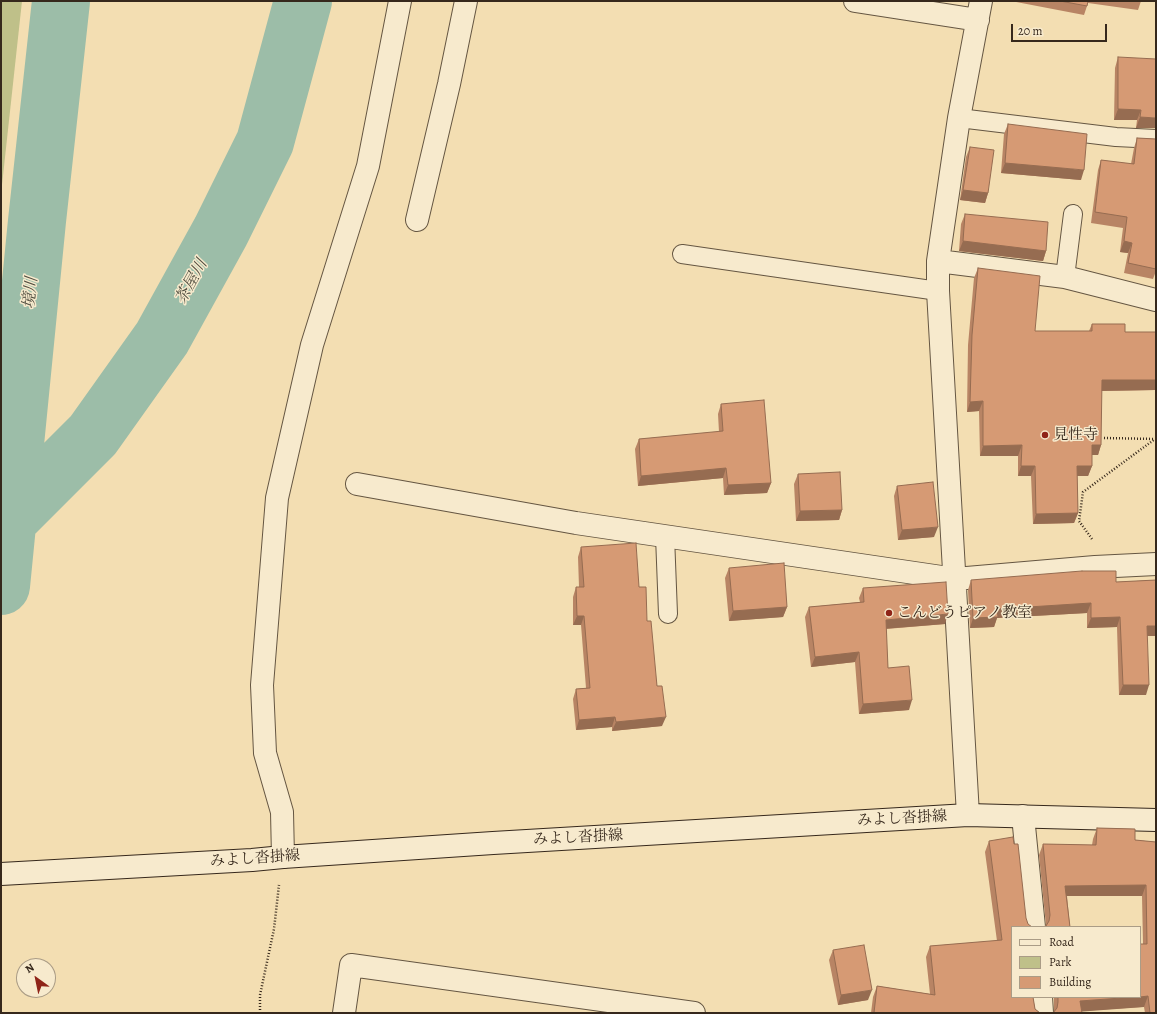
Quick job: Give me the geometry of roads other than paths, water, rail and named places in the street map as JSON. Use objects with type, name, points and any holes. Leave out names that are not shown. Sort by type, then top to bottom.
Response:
[{"type":"street","points":[[283,857],[282,812],[265,753],[262,686],[277,498],[312,345],[368,166],[400,1]]},
{"type":"street","points":[[417,220],[449,84],[466,1]]},
{"type":"street","points":[[855,1],[979,11],[959,118],[938,261],[938,291],[968,815]]},
{"type":"street","points":[[938,261],[1065,277],[1156,300]]},
{"type":"street","points":[[357,484],[576,523],[955,579],[1095,567],[1156,564]]},
{"type":"street","name":"みよし沓掛線","points":[[1,874],[252,860],[968,815],[1156,820]]},
{"type":"street","points":[[1023,816],[1034,926]]},
{"type":"street","points":[[344,1013],[351,965],[694,1013]]},
{"type":"street","points":[[1041,998],[1042,1013]]},
{"type":"lane","points":[[959,118],[1116,137],[1156,139]]},
{"type":"lane","points":[[1065,277],[1073,214]]},
{"type":"lane","points":[[682,254],[938,291]]},
{"type":"lane","points":[[665,536],[668,614]]},
{"type":"waterway","name":"境川","points":[[1,586],[37,221],[61,1]]},
{"type":"waterway","name":"茶屋川","points":[[7,521],[93,435],[162,338],[221,231],[265,142],[303,1]]},
{"type":"place","name":"見性寺","points":[[1045,435]]},
{"type":"place","name":"こんどうピアノ教室","points":[[889,613]]}]
